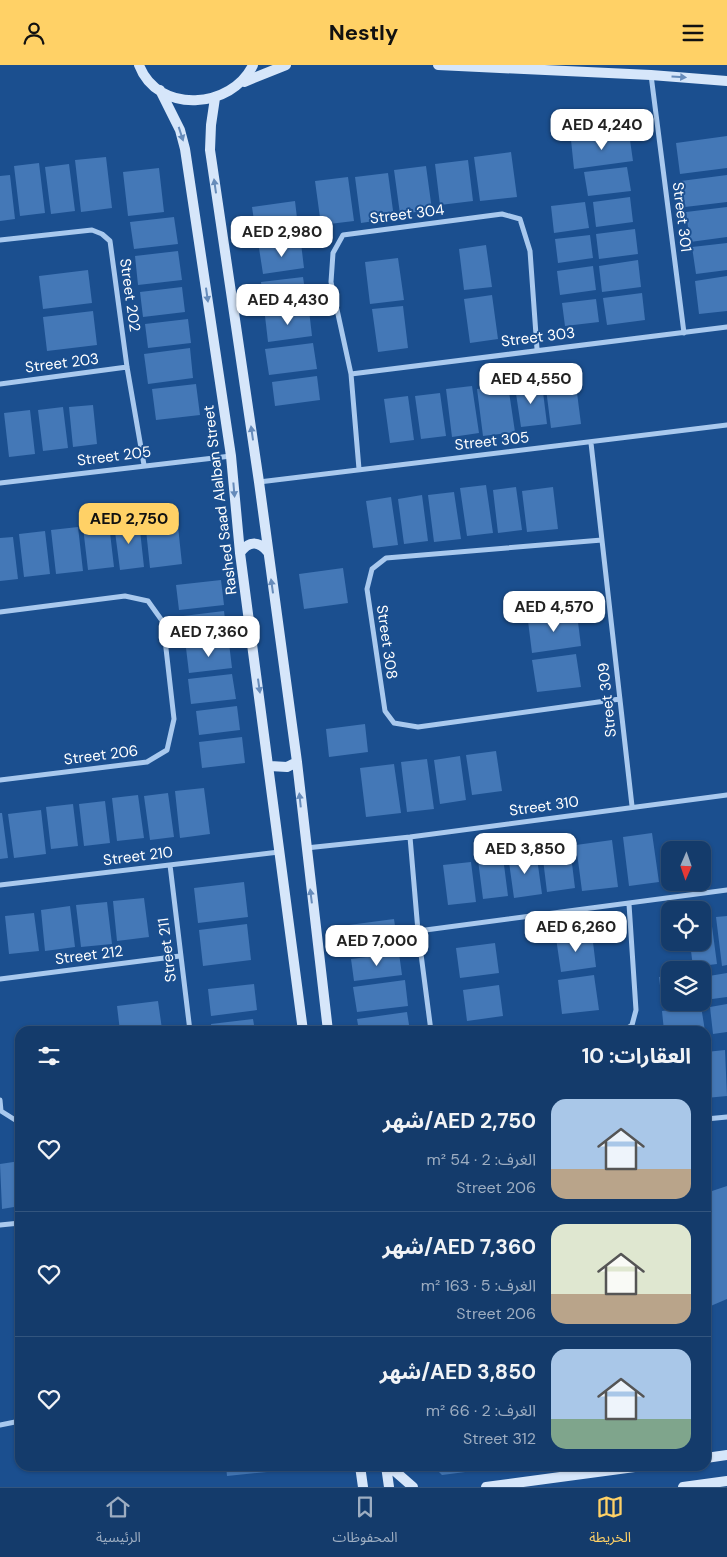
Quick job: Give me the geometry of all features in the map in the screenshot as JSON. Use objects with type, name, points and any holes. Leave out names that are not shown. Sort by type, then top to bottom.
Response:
[{"type":"main road","points":[[241,83],[253,65]]},
{"type":"main road","points":[[138,66],[149,81],[160,90],[178,99],[197,101],[216,98],[241,83],[286,65]]},
{"type":"main road","points":[[438,65],[651,75],[727,81]]},
{"type":"main road","name":"Rashed Saad Alalban Street","points":[[160,90],[180,131],[185,149],[231,456],[240,553],[270,766],[302,1026]]},
{"type":"main road","points":[[216,98],[211,125],[210,149],[259,482],[297,762],[305,848],[327,1026]]},
{"type":"main road","points":[[240,553],[245,545],[254,543],[262,545],[268,553]]},
{"type":"main road","points":[[270,766],[287,767],[297,762]]},
{"type":"main road","points":[[711,1457],[727,1455]]},
{"type":"main road","points":[[361,1471],[363,1487]]},
{"type":"main road","points":[[387,1471],[389,1487]]},
{"type":"main road","points":[[393,1471],[412,1487]]},
{"type":"main road","points":[[486,1487],[605,1471]]},
{"type":"main road","points":[[683,1487],[727,1481]]},
{"type":"street","name":"Street 301","points":[[651,75],[684,333]]},
{"type":"street","name":"Street 304","points":[[359,469],[351,374],[331,282],[333,253],[343,235],[502,214],[520,219],[530,251],[538,349]]},
{"type":"street","name":"Street 202","points":[[0,240],[92,230],[102,234],[110,241],[127,367],[144,465]]},
{"type":"street","name":"Street 303","points":[[351,374],[538,349],[727,327]]},
{"type":"street","name":"Street 203","points":[[0,384],[127,367]]},
{"type":"street","name":"Street 305","points":[[259,482],[727,425]]},
{"type":"street","name":"Street 309","points":[[591,443],[632,806]]},
{"type":"street","name":"Street 205","points":[[0,483],[231,456]]},
{"type":"street","name":"Street 308","points":[[602,540],[386,557],[372,569],[367,589],[385,711],[394,723],[418,727],[620,699]]},
{"type":"street","name":"Street 206","points":[[0,612],[125,596],[148,601],[163,621],[174,719],[167,750],[147,762],[0,780]]},
{"type":"street","name":"Street 310","points":[[305,848],[410,837],[632,806],[727,795]]},
{"type":"street","points":[[410,837],[418,931],[430,1026]]},
{"type":"street","name":"Street 210","points":[[0,885],[280,851]]},
{"type":"street","name":"Street 211","points":[[170,865],[189,1026]]},
{"type":"street","points":[[418,931],[727,890]]},
{"type":"street","points":[[629,904],[636,1010],[630,1026]]},
{"type":"street","name":"Street 212","points":[[0,979],[180,956]]},
{"type":"street","points":[[0,1100],[1,1111],[15,1120]]},
{"type":"street","points":[[711,1119],[727,1117]]},
{"type":"street","points":[[0,1225],[15,1224]]},
{"type":"street","points":[[0,1425],[15,1422]]},
{"type":"building","points":[[629,133],[633,161],[574,169],[571,140]]},
{"type":"building","points":[[727,136],[727,168],[680,174],[676,143]]},
{"type":"building","points":[[511,152],[517,197],[480,201],[474,157]]},
{"type":"building","points":[[106,157],[112,208],[81,212],[75,160]]},
{"type":"building","points":[[468,160],[473,201],[440,205],[435,164]]},
{"type":"building","points":[[39,163],[45,213],[20,216],[14,166]]},
{"type":"building","points":[[69,164],[75,211],[51,214],[45,167]]},
{"type":"building","points":[[426,166],[432,210],[400,214],[394,170]]},
{"type":"building","points":[[627,167],[631,191],[588,196],[584,172]]},
{"type":"building","points":[[159,168],[164,212],[128,216],[123,172]]},
{"type":"building","points":[[388,173],[394,218],[361,223],[355,177]]},
{"type":"building","points":[[10,175],[15,219],[0,221],[0,176]]},
{"type":"building","points":[[727,175],[727,202],[685,207],[681,181]]},
{"type":"building","points":[[348,177],[354,221],[321,225],[315,181]]},
{"type":"building","points":[[630,197],[633,222],[596,227],[593,202]]},
{"type":"building","points":[[295,201],[299,235],[257,241],[252,207]]},
{"type":"building","points":[[585,202],[589,228],[554,233],[551,206]]},
{"type":"building","points":[[727,207],[727,237],[690,242],[686,212]]},
{"type":"building","points":[[174,217],[178,244],[134,249],[130,222]]},
{"type":"building","points":[[635,229],[638,254],[599,259],[596,234]]},
{"type":"building","points":[[590,235],[593,258],[558,263],[555,239]]},
{"type":"building","points":[[301,243],[304,268],[263,274],[259,248]]},
{"type":"building","points":[[727,243],[727,270],[696,274],[692,247]]},
{"type":"building","points":[[486,245],[492,287],[464,290],[459,249]]},
{"type":"building","points":[[178,251],[182,280],[138,285],[135,256]]},
{"type":"building","points":[[398,258],[404,300],[370,304],[365,262]]},
{"type":"building","points":[[638,260],[641,287],[602,292],[599,266]]},
{"type":"building","points":[[593,266],[596,290],[560,295],[557,271]]},
{"type":"building","points":[[88,270],[92,303],[43,309],[39,276]]},
{"type":"building","points":[[727,276],[727,311],[699,314],[695,281]]},
{"type":"building","points":[[303,277],[307,304],[264,309],[261,282]]},
{"type":"building","points":[[182,287],[185,312],[143,317],[140,292]]},
{"type":"building","points":[[642,293],[645,320],[607,325],[603,298]]},
{"type":"building","points":[[492,295],[498,339],[470,343],[464,299]]},
{"type":"building","points":[[596,299],[599,322],[565,326],[562,303]]},
{"type":"building","points":[[403,306],[408,348],[378,352],[372,309]]},
{"type":"building","points":[[309,310],[312,336],[268,342],[265,316]]},
{"type":"building","points":[[93,311],[97,345],[47,351],[43,317]]},
{"type":"building","points":[[188,319],[191,343],[148,348],[145,324]]},
{"type":"building","points":[[313,343],[317,369],[269,375],[265,349]]},
{"type":"building","points":[[190,348],[193,378],[148,384],[144,354]]},
{"type":"building","points":[[317,376],[320,400],[275,406],[272,382]]},
{"type":"building","points":[[575,377],[581,424],[551,428],[545,381]]},
{"type":"building","points":[[196,384],[200,415],[156,420],[152,389]]},
{"type":"building","points":[[542,384],[547,424],[521,427],[515,387]]},
{"type":"building","points":[[508,385],[515,432],[483,436],[477,389]]},
{"type":"building","points":[[472,386],[479,433],[452,437],[446,389]]},
{"type":"building","points":[[440,393],[446,436],[421,439],[415,396]]},
{"type":"building","points":[[408,396],[414,440],[390,443],[384,399]]},
{"type":"building","points":[[93,405],[97,444],[73,447],[69,407]]},
{"type":"building","points":[[63,407],[68,448],[43,451],[38,410]]},
{"type":"building","points":[[30,410],[35,454],[9,457],[4,413]]},
{"type":"building","points":[[486,485],[493,533],[467,536],[460,488]]},
{"type":"building","points":[[516,487],[522,530],[498,533],[493,490]]},
{"type":"building","points":[[553,487],[558,529],[527,532],[522,491]]},
{"type":"building","points":[[454,492],[461,539],[434,542],[428,495]]},
{"type":"building","points":[[422,495],[428,541],[404,544],[398,499]]},
{"type":"building","points":[[391,497],[398,545],[373,548],[366,501]]},
{"type":"building","points":[[177,517],[182,564],[150,568],[145,520]]},
{"type":"building","points":[[139,521],[144,567],[120,570],[114,524]]},
{"type":"building","points":[[109,524],[114,567],[88,570],[83,527]]},
{"type":"building","points":[[78,527],[83,571],[56,574],[51,530]]},
{"type":"building","points":[[45,531],[50,574],[24,577],[19,534]]},
{"type":"building","points":[[13,537],[18,579],[0,581],[0,538]]},
{"type":"building","points":[[343,568],[348,603],[304,609],[299,574]]},
{"type":"building","points":[[221,580],[224,605],[179,610],[176,585]]},
{"type":"building","points":[[224,611],[227,636],[186,641],[183,616]]},
{"type":"building","points":[[577,614],[581,646],[532,653],[528,621]]},
{"type":"building","points":[[229,643],[232,668],[189,673],[186,648]]},
{"type":"building","points":[[576,654],[581,687],[537,692],[532,660]]},
{"type":"building","points":[[232,674],[236,699],[191,704],[188,679]]},
{"type":"building","points":[[237,706],[240,730],[199,735],[196,711]]},
{"type":"building","points":[[365,724],[368,752],[329,757],[326,729]]},
{"type":"building","points":[[242,737],[245,763],[202,768],[199,742]]},
{"type":"building","points":[[496,751],[502,791],[472,795],[466,755]]},
{"type":"building","points":[[460,756],[466,800],[440,804],[434,760]]},
{"type":"building","points":[[427,759],[434,809],[407,812],[401,762]]},
{"type":"building","points":[[394,764],[401,813],[366,817],[360,768]]},
{"type":"building","points":[[204,788],[210,834],[180,838],[175,791]]},
{"type":"building","points":[[168,793],[174,837],[150,840],[144,796]]},
{"type":"building","points":[[138,795],[144,838],[117,841],[112,798]]},
{"type":"building","points":[[105,801],[110,843],[84,846],[79,804]]},
{"type":"building","points":[[73,804],[78,846],[51,849],[46,807]]},
{"type":"building","points":[[41,810],[46,854],[14,858],[8,814]]},
{"type":"building","points":[[0,813],[2,813],[8,858],[0,859]]},
{"type":"building","points":[[652,833],[659,882],[629,886],[623,837]]},
{"type":"building","points":[[612,840],[618,887],[582,891],[576,845]]},
{"type":"building","points":[[570,847],[575,888],[547,892],[542,851]]},
{"type":"building","points":[[536,851],[542,894],[514,898],[508,855]]},
{"type":"building","points":[[503,857],[508,896],[483,899],[478,860]]},
{"type":"building","points":[[471,862],[476,902],[448,905],[443,865]]},
{"type":"building","points":[[244,882],[248,917],[198,923],[194,888]]},
{"type":"building","points":[[144,898],[149,937],[117,941],[113,901]]},
{"type":"building","points":[[107,902],[112,944],[81,947],[76,905]]},
{"type":"building","points":[[70,906],[75,947],[45,951],[41,910]]},
{"type":"building","points":[[34,913],[39,951],[9,954],[5,916]]},
{"type":"building","points":[[727,916],[727,965],[722,966],[716,917]]},
{"type":"building","points":[[394,919],[398,947],[352,953],[349,925]]},
{"type":"building","points":[[711,919],[717,964],[711,965],[711,961],[692,961],[691,951],[711,951]]},
{"type":"building","points":[[247,924],[251,960],[203,966],[199,930]]},
{"type":"building","points":[[592,934],[596,967],[561,972],[556,938]]},
{"type":"building","points":[[495,943],[499,973],[460,978],[456,948]]},
{"type":"building","points":[[399,953],[402,975],[354,981],[351,959]]},
{"type":"building","points":[[727,973],[727,997],[712,999],[711,976]]},
{"type":"building","points":[[594,975],[599,1010],[562,1014],[558,980]]},
{"type":"building","points":[[659,977],[661,977],[661,994]]},
{"type":"building","points":[[405,980],[408,1006],[357,1012],[353,987]]},
{"type":"building","points":[[254,984],[257,1010],[211,1016],[208,989]]},
{"type":"building","points":[[499,985],[503,1016],[467,1021],[463,990]]},
{"type":"building","points":[[158,1001],[162,1026],[119,1026],[117,1006]]},
{"type":"building","points":[[727,1004],[727,1032],[713,1034],[711,1007]]},
{"type":"building","points":[[662,1011],[702,1011],[704,1026],[664,1026]]},
{"type":"building","points":[[407,1012],[409,1026],[358,1026],[357,1019]]},
{"type":"building","points":[[253,1019],[254,1026],[211,1026],[211,1024]]},
{"type":"building","points":[[725,1050],[727,1096],[711,1098],[711,1051]]},
{"type":"building","points":[[15,1162],[15,1207],[2,1209],[0,1164]]},
{"type":"building","points":[[727,1186],[727,1299],[711,1306],[711,1191]]},
{"type":"building","points":[[226,1471],[267,1472],[227,1476]]},
{"type":"building","points":[[438,1471],[473,1471],[442,1475]]}]
